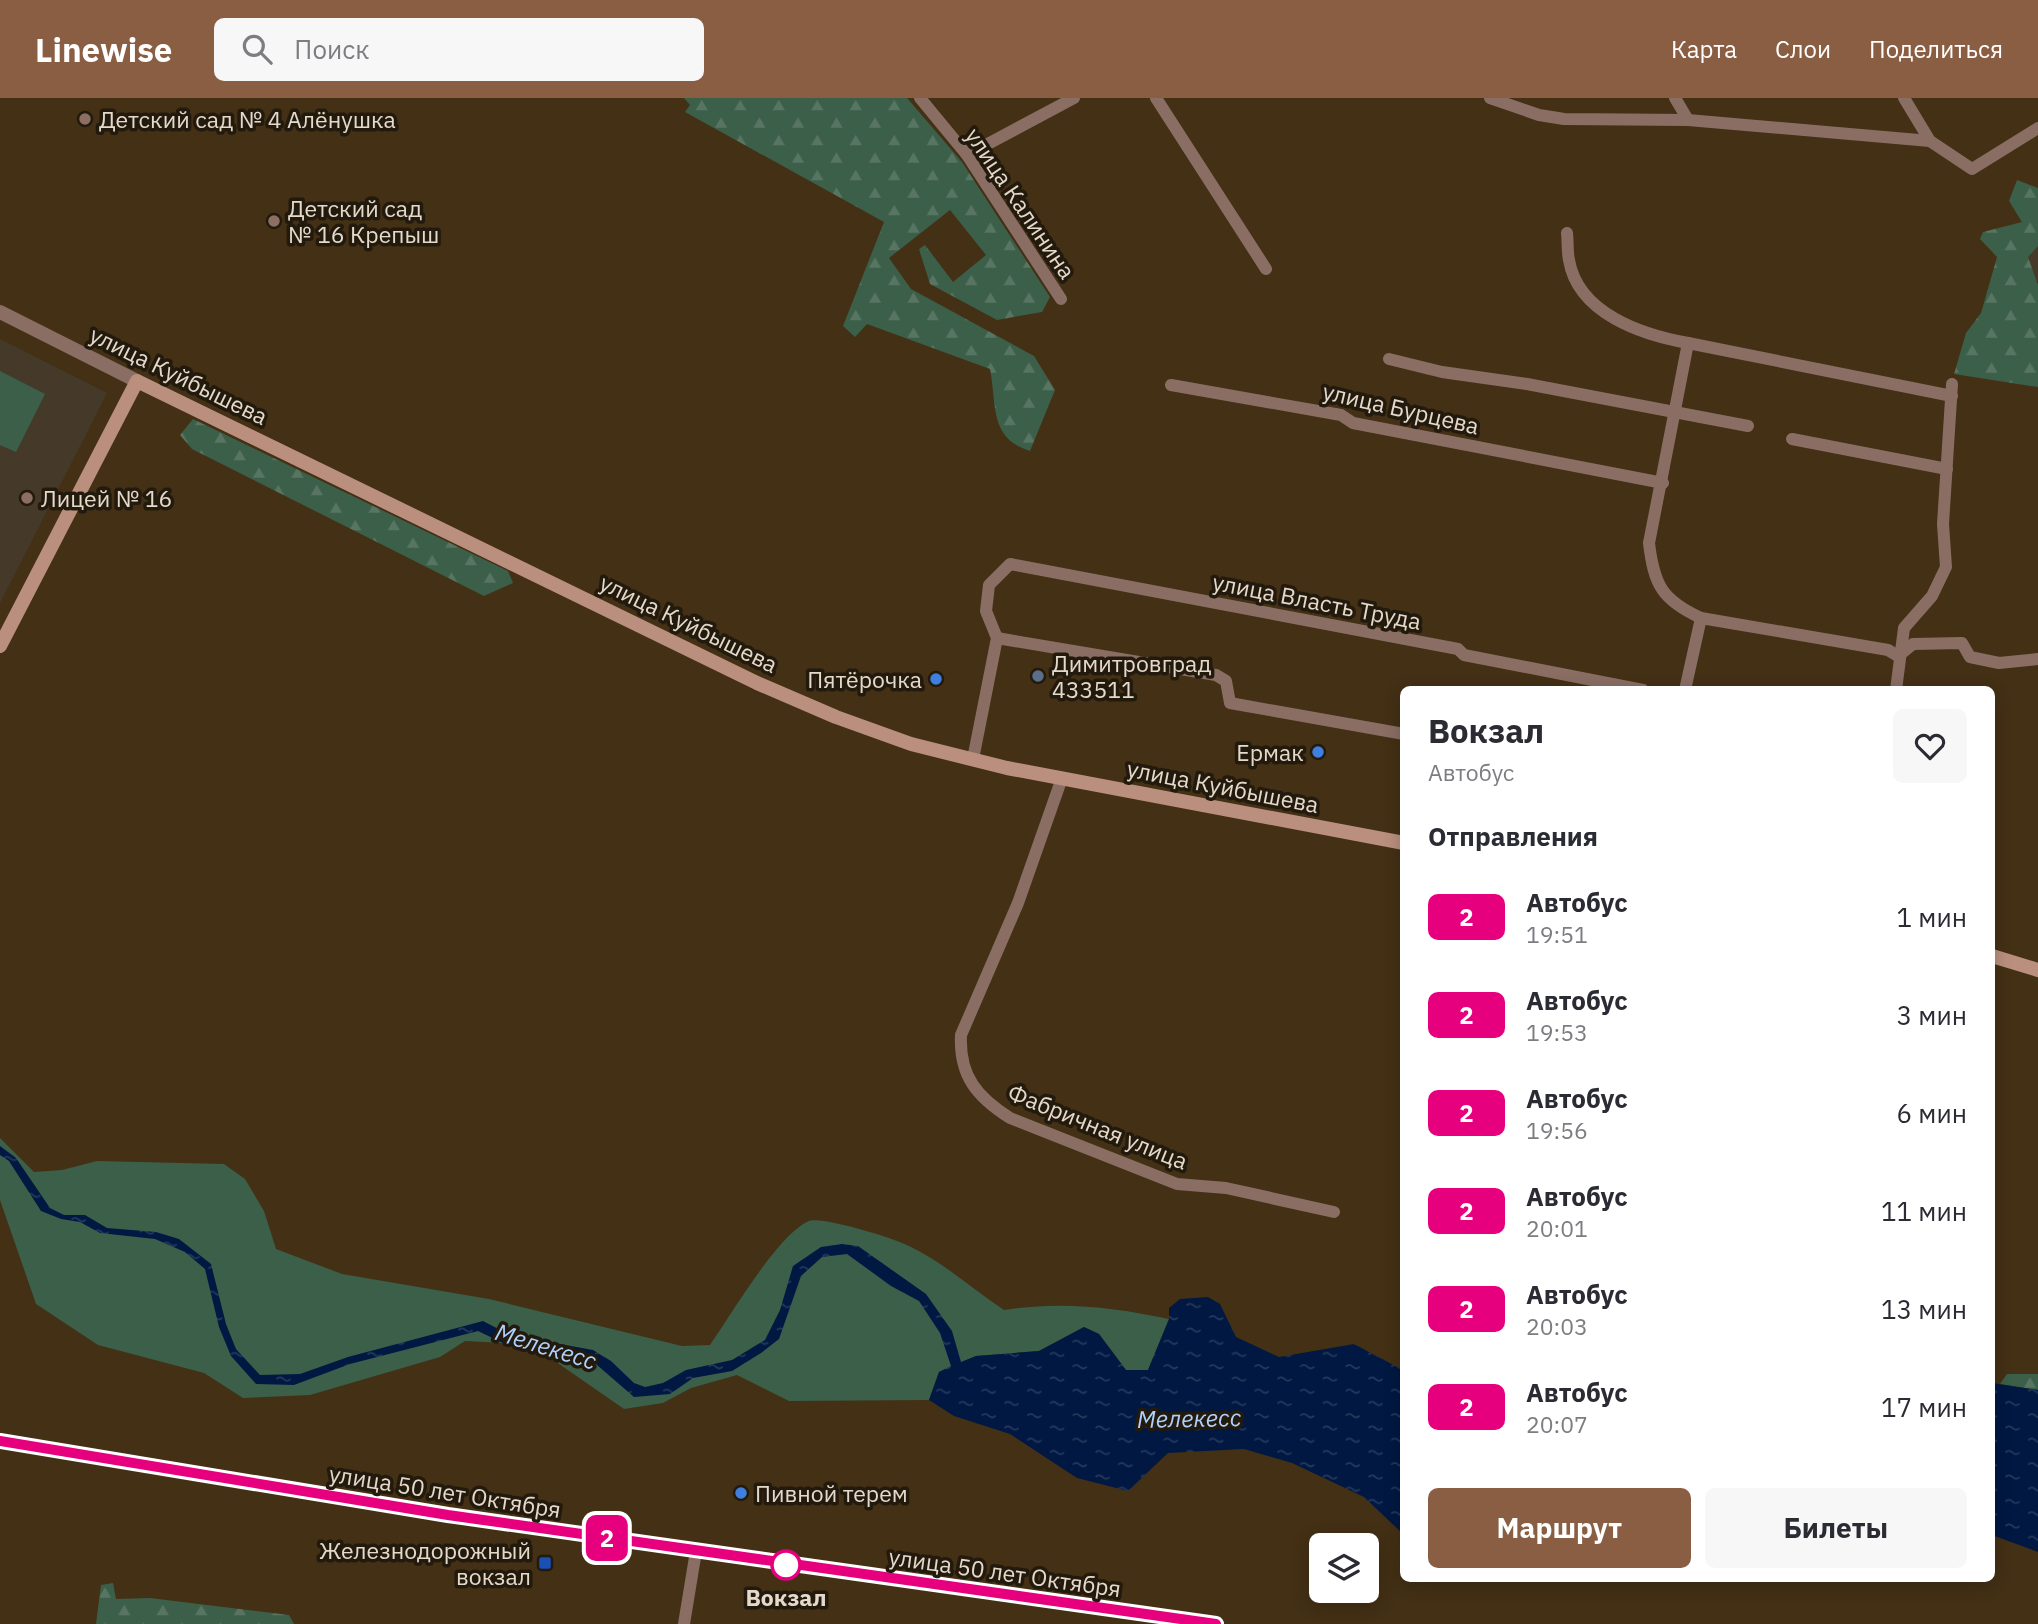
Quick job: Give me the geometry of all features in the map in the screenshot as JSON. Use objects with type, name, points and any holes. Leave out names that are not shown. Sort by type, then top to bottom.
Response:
[{"type":"main road","points":[[0,646],[137,380]]},
{"type":"main road","name":"улица Куйбышева","points":[[137,380],[757,682],[836,717],[911,744],[973,759],[1400,842]]},
{"type":"main road","points":[[1995,957],[2038,970]]},
{"type":"main road","name":"улица 50 лет Октября","points":[[0,1441],[428,1512],[1216,1624]]},
{"type":"street","name":"улица Калинина","points":[[920,98],[967,155],[1061,299]]},
{"type":"street","points":[[967,155],[1074,98]]},
{"type":"street","points":[[1156,98],[1266,269]]},
{"type":"street","points":[[1490,98],[1538,115],[1564,119],[1688,120],[1930,141]]},
{"type":"street","points":[[1675,98],[1688,120]]},
{"type":"street","points":[[1904,98],[1930,141],[1972,169],[2038,128]]},
{"type":"street","points":[[1567,233],[1569,262],[1593,303],[1635,328],[1688,343],[1952,390],[1943,524],[1946,566],[1932,596],[1903,628],[1897,686]]},
{"type":"street","name":"улица Куйбышева","points":[[0,313],[137,380]]},
{"type":"street","points":[[1688,343],[1663,483],[1649,542],[1653,572],[1667,598],[1702,618],[1888,650],[1898,656]]},
{"type":"street","name":"улица Бурцева","points":[[1389,359],[1442,372],[1748,426]]},
{"type":"street","name":"улица Бурцева","points":[[1171,385],[1341,415],[1353,424],[1663,483]]},
{"type":"street","points":[[1791,439],[1947,469]]},
{"type":"street","name":"улица Власть Труда","points":[[997,638],[986,611],[989,585],[1010,564],[1458,649],[1464,655],[1623,686]]},
{"type":"street","points":[[1686,686],[1702,618]]},
{"type":"street","points":[[973,759],[997,638],[1216,675],[1226,681],[1230,703],[1400,733]]},
{"type":"street","points":[[1898,656],[1913,644],[1962,643],[1970,657],[1999,663],[2038,659]]},
{"type":"street","name":"Фабричная улица","points":[[1062,778],[1018,903],[961,1035],[960,1057],[971,1083],[987,1103],[1010,1118],[1177,1184],[1226,1188],[1334,1212]]},
{"type":"street","points":[[684,1624],[696,1552]]},
{"type":"shaded area","points":[[2038,206],[2038,281],[2015,278]]},
{"type":"shaded area","name":"Лицей № 16","points":[[0,339],[107,393],[0,603]]},
{"type":"green space","points":[[684,98],[907,98],[962,162],[1050,297],[1042,312],[997,320],[930,284],[919,249],[925,245],[953,282],[986,255],[950,210],[889,258],[911,289],[1034,356],[1055,390],[1030,451],[1007,438],[1001,429],[997,419],[990,369],[867,324],[855,337],[843,326],[884,222],[685,112],[690,105]]},
{"type":"green space","points":[[2017,180],[2038,188],[2038,246],[2028,257],[2038,285],[2038,387],[1954,374],[1966,333],[1981,313],[1997,257],[1980,239],[1983,232],[2022,222],[2009,201]]},
{"type":"green space","points":[[0,371],[45,394],[16,452],[0,445]]},
{"type":"green space","points":[[193,419],[508,571],[513,583],[484,596],[192,449],[180,435]]},
{"type":"green space","points":[[0,1138],[34,1172],[62,1170],[97,1161],[224,1164],[245,1179],[264,1211],[276,1249],[342,1274],[489,1299],[682,1346],[710,1345],[783,1242],[809,1221],[817,1220],[860,1229],[911,1247],[1004,1310],[1045,1306],[1086,1307],[1169,1319],[1148,1370],[1126,1370],[1099,1334],[1084,1327],[1039,1351],[976,1356],[939,1372],[929,1400],[789,1401],[737,1375],[691,1388],[663,1403],[624,1409],[539,1350],[503,1343],[465,1341],[440,1357],[310,1395],[243,1398],[204,1373],[98,1345],[36,1304],[0,1200]]},
{"type":"green space","points":[[2007,1374],[2038,1374],[2038,1390],[2000,1384]]},
{"type":"green space","points":[[113,1583],[116,1599],[150,1598],[289,1615],[294,1624],[96,1624],[101,1585]]},
{"type":"water","name":"Мелекесс","points":[[0,1146],[16,1158],[50,1208],[64,1215],[85,1215],[107,1228],[156,1232],[179,1239],[211,1264],[226,1324],[236,1349],[260,1375],[300,1374],[348,1357],[483,1321],[510,1335],[593,1350],[611,1361],[634,1383],[645,1387],[663,1383],[686,1370],[732,1360],[765,1340],[780,1310],[793,1266],[821,1247],[842,1244],[858,1246],[926,1294],[952,1331],[961,1362],[976,1356],[1039,1351],[1084,1327],[1099,1334],[1126,1370],[1148,1370],[1169,1319],[1169,1308],[1180,1299],[1208,1297],[1220,1304],[1236,1337],[1279,1357],[1354,1344],[1400,1368],[1400,1531],[1364,1497],[1292,1463],[1244,1449],[1168,1453],[1128,1491],[1077,1478],[1010,1434],[954,1416],[929,1400],[939,1372],[951,1366],[940,1333],[919,1301],[891,1286],[847,1254],[822,1257],[801,1276],[779,1339],[732,1371],[693,1378],[670,1394],[634,1397],[589,1358],[503,1343],[478,1331],[350,1364],[294,1385],[256,1384],[231,1356],[219,1327],[205,1269],[185,1252],[155,1239],[100,1233],[80,1222],[61,1219],[41,1211],[9,1161],[0,1155]]},
{"type":"water","points":[[1995,1383],[2038,1390],[2038,1552],[1995,1536]]},
{"type":"bus line","name":"2","points":[[0,1441],[448,1515],[1216,1624]]},
{"type":"place","name":"Детский сад № 4 Алёнушка","points":[[85,119]]},
{"type":"place","name":"Детский сад № 16 Крепыш","points":[[274,221]]},
{"type":"place","name":"Лицей № 16","points":[[27,498]]},
{"type":"place","name":"Димитровград 433511","points":[[1038,676]]},
{"type":"place","name":"Пятёрочка","points":[[936,679]]},
{"type":"place","name":"Ермак","points":[[1318,752]]},
{"type":"place","name":"Пивной терем","points":[[741,1493]]},
{"type":"place","name":"Железнодорожный вокзал","points":[[545,1563]]},
{"type":"place","name":"Вокзал","points":[[786,1565]]}]
